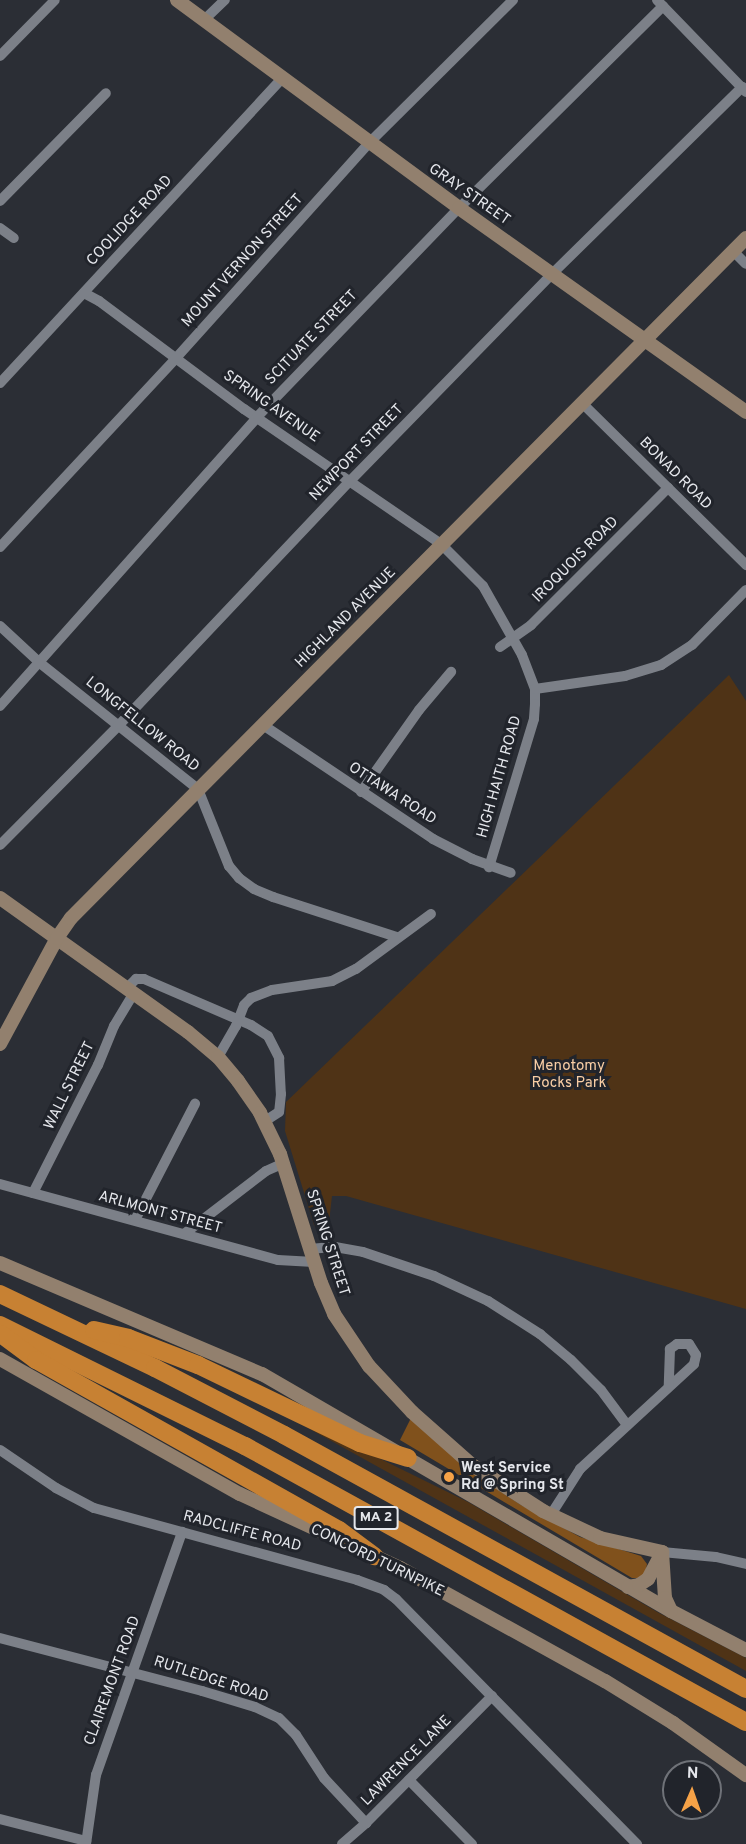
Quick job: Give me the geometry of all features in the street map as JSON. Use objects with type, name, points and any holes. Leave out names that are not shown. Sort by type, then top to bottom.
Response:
[{"type":"highway","name":"MA 2","points":[[0,1294],[284,1435],[746,1689]]},
{"type":"highway","points":[[58,1321],[128,1338],[185,1360],[360,1443],[408,1458]]},
{"type":"highway","name":"MA 2","points":[[0,1325],[148,1396],[261,1455],[746,1722]]},
{"type":"highway","points":[[0,1333],[36,1360],[339,1530],[374,1556]]},
{"type":"street","points":[[0,56],[55,0]]},
{"type":"street","name":"GRAY STREET","points":[[177,0],[369,143],[746,412]]},
{"type":"street","points":[[204,20],[225,0]]},
{"type":"street","name":"MOUNT VERNON STREET","points":[[0,547],[177,357],[369,143],[513,0]]},
{"type":"street","points":[[660,3],[744,89]]},
{"type":"street","name":"SCITUATE STREET","points":[[0,706],[258,416],[660,3]]},
{"type":"street","name":"COOLIDGE ROAD","points":[[0,383],[282,78]]},
{"type":"street","name":"NEWPORT STREET","points":[[0,845],[120,724],[351,480],[552,274],[744,89]]},
{"type":"street","points":[[0,201],[106,93]]},
{"type":"street","points":[[0,228],[14,238]]},
{"type":"street","name":"HIGHLAND AVENUE","points":[[0,1044],[70,918],[746,238]]},
{"type":"street","points":[[733,251],[746,264]]},
{"type":"street","name":"SPRING AVENUE","points":[[84,293],[99,301],[177,357],[244,409],[258,416],[441,544]]},
{"type":"street","name":"BONAD ROAD","points":[[582,403],[746,565]]},
{"type":"street","name":"IROQUOIS ROAD","points":[[500,647],[531,625],[668,488]]},
{"type":"street","name":"HIGH HAITH ROAD","points":[[441,544],[461,561],[483,586],[514,638],[535,689],[534,719],[489,867]]},
{"type":"street","points":[[535,689],[625,676],[661,665],[692,645],[746,590]]},
{"type":"street","name":"LONGFELLOW ROAD","points":[[0,626],[40,663],[120,724],[198,789],[229,866],[239,878],[254,889],[273,897],[397,937]]},
{"type":"street","points":[[361,792],[419,710],[451,672]]},
{"type":"street","name":"OTTAWA ROAD","points":[[263,725],[433,839],[489,867],[512,873]]},
{"type":"street","name":"SPRING STREET","points":[[0,897],[218,1057],[245,1089],[265,1121],[284,1162],[324,1292],[342,1328],[382,1382],[464,1459],[550,1516],[608,1541],[662,1552],[716,1557],[746,1564]]},
{"type":"street","points":[[218,1057],[239,1020],[246,1002],[257,994],[332,981],[356,969],[431,914]]},
{"type":"street","points":[[130,991],[136,980],[144,979],[239,1020],[268,1036],[278,1054],[281,1083],[279,1112],[265,1121]]},
{"type":"street","name":"WALL STREET","points":[[33,1193],[98,1065],[130,991]]},
{"type":"street","points":[[135,1220],[195,1104]]},
{"type":"street","points":[[184,1234],[266,1171],[284,1162]]},
{"type":"street","name":"ARLMONT STREET","points":[[0,1184],[284,1261],[315,1262]]},
{"type":"street","points":[[310,1249],[329,1247],[363,1252],[434,1276],[488,1301],[540,1334],[571,1360],[595,1384],[627,1425]]},
{"type":"street","points":[[0,1263],[245,1365],[628,1587],[746,1650]]},
{"type":"street","name":"CONCORD TURNPIKE","points":[[0,1359],[253,1501],[374,1556],[631,1696],[746,1775]]},
{"type":"street","points":[[550,1516],[577,1473],[669,1386]]},
{"type":"street","name":"RADCLIFFE ROAD","points":[[0,1450],[85,1504],[346,1576],[384,1590],[396,1599],[637,1844]]},
{"type":"street","name":"CLAIREMONT ROAD","points":[[86,1842],[96,1775],[182,1532]]},
{"type":"street","points":[[628,1587],[639,1585],[648,1579],[662,1552]]},
{"type":"street","points":[[662,1552],[665,1598],[671,1611]]},
{"type":"street","name":"RUTLEDGE ROAD","points":[[0,1638],[86,1662],[133,1671],[255,1707],[279,1718],[296,1735],[324,1778],[366,1823]]},
{"type":"street","name":"LAWRENCE LANE","points":[[342,1844],[366,1823],[492,1696]]},
{"type":"street","points":[[409,1780],[472,1844]]},
{"type":"street","points":[[0,1819],[86,1842]]},
{"type":"green space","name":"Menotomy Rocks Park","points":[[729,675],[746,701],[746,1309],[346,1196],[332,1196],[329,1222],[335,1236],[319,1231],[314,1225],[285,1131],[286,1102]]},
{"type":"green space","points":[[299,1423],[342,1440],[468,1502],[659,1613],[746,1658],[746,1671]]},
{"type":"shaded area","points":[[411,1418],[492,1486],[521,1505],[580,1537],[641,1556],[647,1564],[645,1574],[640,1578],[632,1578],[400,1440]]},
{"type":"place","name":"West Service Rd @ Spring St","points":[[449,1477]]}]
